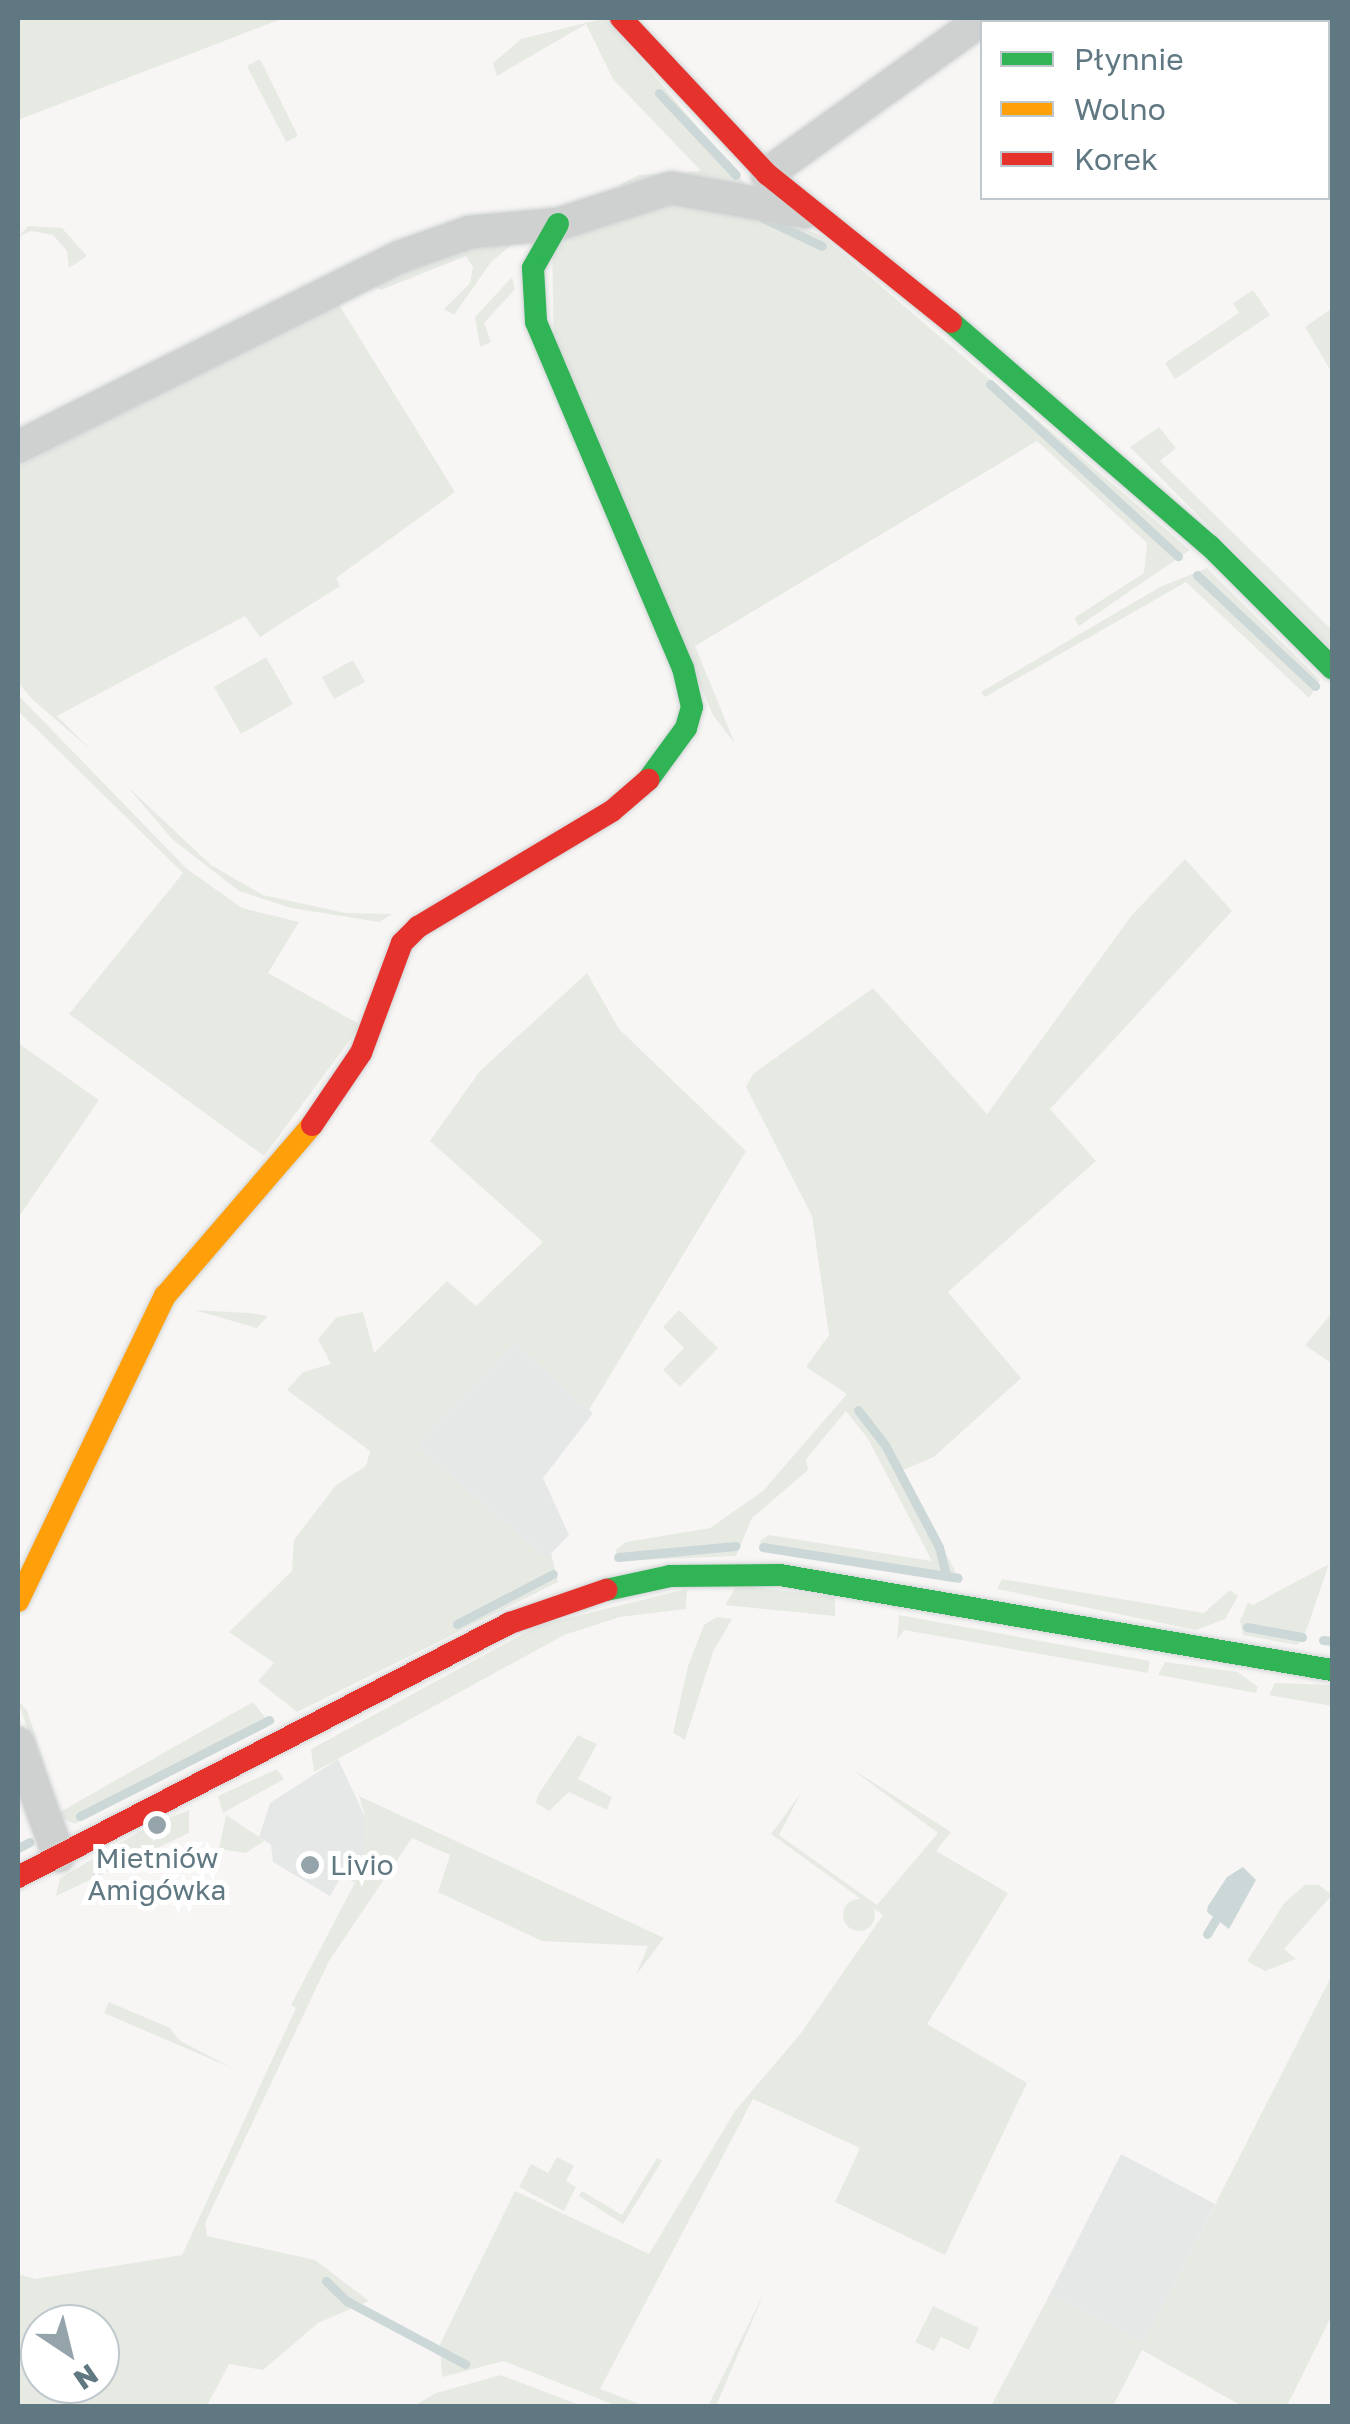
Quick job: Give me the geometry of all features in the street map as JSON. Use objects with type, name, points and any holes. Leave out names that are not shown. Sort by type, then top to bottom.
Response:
[{"type":"street","points":[[621,18],[767,174],[1020,377],[1210,546],[1332,668]]},
{"type":"street","points":[[767,174],[980,21]]},
{"type":"street","points":[[18,447],[399,257],[470,232],[558,224],[671,188],[820,216]]},
{"type":"street","points":[[18,1601],[166,1296],[286,1160],[340,1087],[360,1053],[402,943],[418,927],[612,812],[661,770],[686,728],[692,707],[684,668],[536,322],[533,268],[558,224]]},
{"type":"street","points":[[18,1877],[510,1623],[572,1597],[670,1576],[780,1574],[1332,1670]]},
{"type":"street","points":[[18,1743],[59,1856]]},
{"type":"shaded area","points":[[18,18],[284,18],[18,120]]},
{"type":"shaded area","points":[[606,18],[746,185],[619,185],[639,175],[701,171],[613,79],[586,24],[497,76],[493,63],[521,39]]},
{"type":"shaded area","points":[[260,59],[298,136],[286,142],[247,66]]},
{"type":"shaded area","points":[[651,199],[765,212],[822,236],[1190,550],[1079,626],[1074,618],[1144,573],[1147,543],[1037,441],[695,646],[735,744],[713,715],[554,349],[552,248],[570,229]]},
{"type":"shaded area","points":[[28,226],[62,228],[87,256],[69,268],[67,251],[53,235],[31,231],[18,237]]},
{"type":"shaded area","points":[[514,243],[491,262],[454,315],[444,309],[470,283],[473,267],[466,256],[381,290],[373,284],[338,303],[455,492],[336,578],[340,586],[260,637],[245,616],[57,716],[91,750],[33,700],[18,683],[18,467],[422,254]]},
{"type":"shaded area","points":[[512,277],[515,289],[484,323],[491,342],[480,347],[475,317]]},
{"type":"shaded area","points":[[1253,290],[1270,315],[1175,379],[1165,363],[1239,313],[1233,303]]},
{"type":"shaded area","points":[[1332,308],[1332,373],[1305,327]]},
{"type":"shaded area","points":[[1159,427],[1176,448],[1160,461],[1332,630],[1332,650],[1130,447]]},
{"type":"shaded area","points":[[1207,568],[1320,680],[1309,698],[1186,582],[985,697],[981,692],[1160,587]]},
{"type":"shaded area","points":[[266,657],[293,704],[241,734],[214,687]]},
{"type":"shaded area","points":[[353,660],[365,682],[334,699],[322,677]]},
{"type":"shaded area","points":[[18,695],[187,869],[242,908],[299,922],[268,973],[361,1025],[264,1156],[69,1014],[183,873],[18,711]]},
{"type":"shaded area","points":[[127,786],[211,865],[263,895],[345,913],[392,914],[379,922],[291,908],[239,891],[172,839]]},
{"type":"shaded area","points":[[1185,859],[1232,911],[1050,1109],[1096,1161],[948,1292],[1021,1378],[934,1457],[903,1470],[960,1581],[762,1552],[760,1541],[769,1535],[932,1561],[868,1439],[846,1411],[806,1459],[808,1470],[752,1518],[736,1556],[618,1561],[616,1550],[626,1542],[710,1528],[763,1491],[847,1394],[806,1367],[829,1335],[812,1216],[746,1087],[753,1074],[873,988],[987,1114],[1132,915]]},
{"type":"shaded area","points":[[587,973],[619,1029],[746,1151],[589,1410],[515,1343],[416,1446],[545,1558],[551,1553],[558,1582],[297,1712],[258,1681],[274,1663],[229,1632],[292,1571],[294,1540],[336,1485],[366,1466],[370,1451],[287,1390],[303,1372],[331,1364],[318,1339],[337,1317],[363,1312],[374,1353],[447,1281],[476,1306],[543,1242],[430,1141],[480,1071]]},
{"type":"shaded area","points":[[18,1043],[99,1100],[18,1218]]},
{"type":"shaded area","points":[[194,1310],[250,1313],[268,1316],[257,1328]]},
{"type":"shaded area","points":[[679,1310],[718,1348],[680,1387],[663,1370],[684,1348],[663,1327]]},
{"type":"shaded area","points":[[1332,1313],[1332,1364],[1305,1345]]},
{"type":"shaded area","points":[[515,1342],[593,1413],[543,1478],[569,1535],[546,1559],[415,1446]]},
{"type":"shaded area","points":[[1329,1564],[1303,1640],[1297,1645],[1243,1635],[1240,1621],[1248,1602],[1253,1605]]},
{"type":"shaded area","points":[[1002,1579],[1204,1613],[1230,1590],[1238,1596],[1225,1619],[1196,1630],[997,1589]]},
{"type":"shaded area","points":[[737,1585],[835,1597],[835,1616],[725,1605]]},
{"type":"shaded area","points":[[687,1589],[686,1609],[620,1617],[564,1635],[314,1772],[311,1749],[540,1625]]},
{"type":"shaded area","points":[[899,1615],[1150,1661],[1148,1673],[904,1630],[897,1640]]},
{"type":"shaded area","points":[[717,1617],[732,1619],[713,1652],[685,1740],[673,1733],[688,1666],[704,1625]]},
{"type":"shaded area","points":[[1165,1662],[1238,1672],[1258,1687],[1256,1693],[1158,1675]]},
{"type":"shaded area","points":[[1275,1683],[1332,1685],[1332,1706],[1269,1695]]},
{"type":"shaded area","points":[[18,1701],[27,1710],[60,1812],[253,1702],[271,1725],[75,1824],[57,1816]]},
{"type":"shaded area","points":[[578,1735],[597,1744],[578,1779],[612,1797],[607,1810],[569,1792],[549,1811],[536,1803],[538,1795]]},
{"type":"shaded area","points":[[338,1759],[366,1819],[365,1849],[355,1883],[342,1875],[330,1896],[273,1862],[271,1845],[259,1837],[270,1803]]},
{"type":"shaded area","points":[[849,1767],[951,1832],[936,1851],[1008,1893],[927,2024],[1027,2083],[945,2255],[835,2202],[860,2148],[753,2099],[600,2389],[645,2406],[617,2406],[504,2361],[442,2377],[440,2344],[515,2191],[649,2254],[735,2111],[801,2033],[883,1915],[771,1834],[801,1793],[779,1835],[877,1905],[938,1833]]},
{"type":"shaded area","points":[[277,1769],[284,1779],[223,1813],[218,1796]]},
{"type":"shaded area","points":[[359,1796],[664,1938],[636,1975],[648,1946],[542,1941],[438,1892],[450,1855],[412,1838],[329,1961],[205,2223],[207,2236],[315,2260],[369,2301],[318,2323],[263,2370],[229,2364],[207,2406],[18,2406],[18,2274],[35,2279],[182,2255],[296,2008],[291,2005],[361,1871],[366,1819]]},
{"type":"shaded area","points":[[189,1810],[189,1833],[56,1896],[60,1878],[146,1828],[153,1841],[171,1832],[166,1819]]},
{"type":"shaded area","points":[[226,1815],[264,1841],[246,1853],[219,1849]]},
{"type":"shaded area","points":[[1243,1867],[1256,1880],[1229,1929],[1207,1912],[1208,1906],[1227,1877]]},
{"type":"shaded area","points":[[1305,1885],[1319,1885],[1332,1895],[1284,1949],[1296,1959],[1265,1971],[1247,1961],[1285,1902]]},
{"type":"shaded area","points":[[859,1899],[871,1903],[875,1915],[871,1927],[859,1931],[847,1927],[843,1915],[847,1903]]},
{"type":"shaded area","points":[[1332,1975],[1332,2315],[1287,2406],[1242,2406],[1142,2350],[1113,2406],[991,2406],[1050,2294],[1144,2344]]},
{"type":"shaded area","points":[[109,2002],[170,2028],[179,2040],[232,2068],[104,2013]]},
{"type":"shaded area","points":[[1121,2154],[1215,2204],[1144,2345],[1050,2294]]},
{"type":"shaded area","points":[[557,2157],[574,2166],[566,2181],[576,2187],[564,2211],[519,2187],[531,2164],[548,2173]]},
{"type":"shaded area","points":[[657,2158],[662,2161],[623,2224],[579,2196],[582,2191],[622,2215]]},
{"type":"shaded area","points":[[765,2291],[716,2406],[708,2406]]},
{"type":"shaded area","points":[[933,2306],[979,2328],[969,2350],[941,2337],[934,2351],[915,2342]]},
{"type":"shaded area","points":[[501,2375],[582,2406],[414,2406],[436,2393]]},
{"type":"waterway","points":[[659,93],[736,175]]},
{"type":"waterway","points":[[763,218],[822,246]]},
{"type":"waterway","points":[[990,384],[1178,556]]},
{"type":"waterway","points":[[1197,575],[1315,686]]},
{"type":"waterway","points":[[858,1410],[885,1445],[939,1547],[946,1576]]},
{"type":"waterway","points":[[618,1557],[735,1546]]},
{"type":"waterway","points":[[763,1547],[958,1578]]},
{"type":"waterway","points":[[457,1624],[553,1574]]},
{"type":"waterway","points":[[1247,1627],[1302,1637]]},
{"type":"waterway","points":[[1323,1640],[1332,1641]]},
{"type":"waterway","points":[[80,1816],[269,1720]]},
{"type":"waterway","points":[[18,1848],[30,1842]]},
{"type":"waterway","points":[[1207,1934],[1216,1919]]},
{"type":"waterway","points":[[326,2281],[347,2301],[465,2364]]},
{"type":"traffic: fast","points":[[558,224],[533,268],[536,322],[683,668],[692,707],[686,728],[648,780]]},
{"type":"traffic: fast","points":[[951,322],[1210,546],[1332,668]]},
{"type":"traffic: fast","points":[[606,1590],[670,1576],[780,1575],[1332,1670]]},
{"type":"traffic: slow","points":[[18,1601],[165,1296],[312,1125]]},
{"type":"traffic: jam","points":[[621,18],[767,174],[951,322]]},
{"type":"traffic: jam","points":[[312,1125],[361,1053],[402,943],[418,927],[612,811],[648,780]]},
{"type":"traffic: jam","points":[[18,1877],[510,1623],[606,1590]]},
{"type":"place","name":"Mietniów Amigówka","points":[[157,1825]]},
{"type":"place","name":"Livio","points":[[310,1865]]}]
